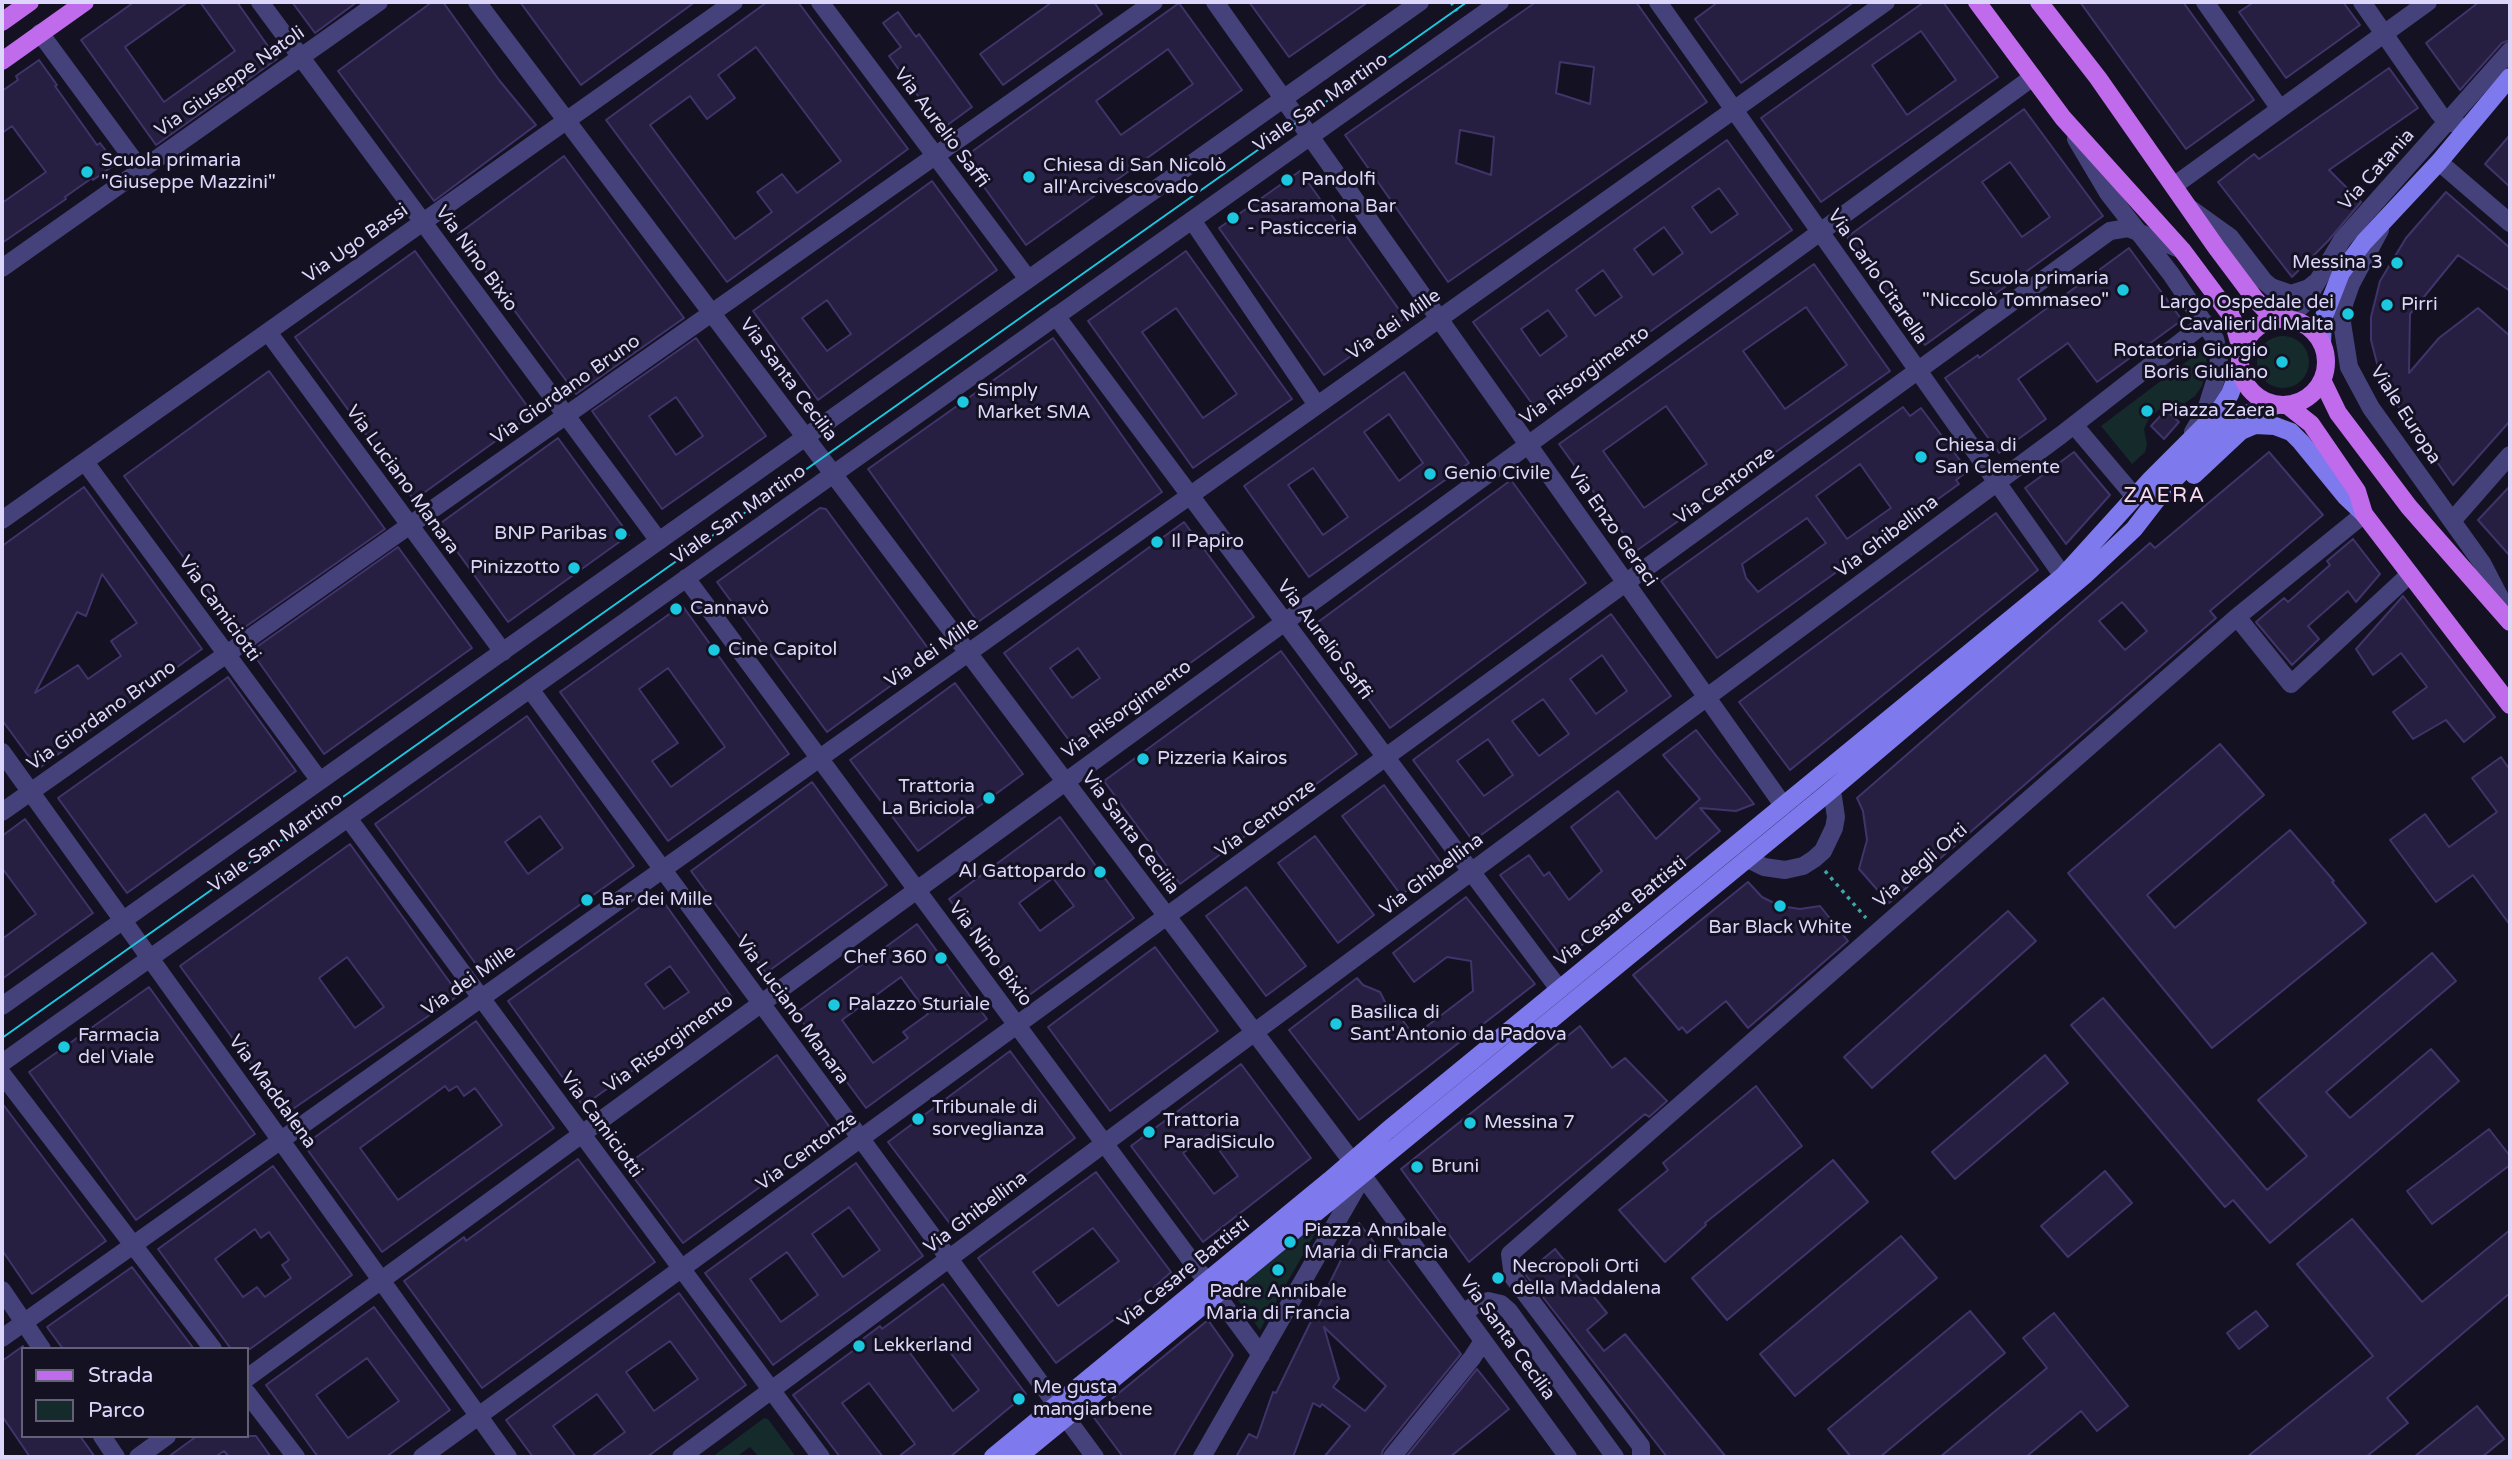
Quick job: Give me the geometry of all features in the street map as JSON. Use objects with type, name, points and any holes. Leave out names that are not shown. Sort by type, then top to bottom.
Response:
[{"type":"main road","points":[[2,22],[30,2]]},
{"type":"main road","points":[[2,61],[85,2]]},
{"type":"main road","points":[[1977,2],[2063,118],[2145,206],[2232,317],[2243,380],[2252,392],[2263,401],[2282,405],[2311,424],[2357,491],[2364,514]]},
{"type":"main road","points":[[2039,2],[2098,78],[2255,299],[2278,319],[2301,323],[2317,335],[2326,358],[2322,380],[2304,399],[2282,405]]},
{"type":"main road","name":"Via Catania","points":[[2322,344],[2323,319],[2340,273],[2510,77]]},
{"type":"main road","points":[[2240,358],[2254,330],[2278,319]]},
{"type":"main road","name":"Via Cesare Battisti","points":[[993,1457],[1062,1411],[1211,1288],[1351,1160],[2063,576],[2220,411],[2230,394],[2240,358]]},
{"type":"main road","name":"Viale Europa","points":[[2322,380],[2338,413],[2409,507],[2510,620]]},
{"type":"main road","name":"Via Cesare Battisti","points":[[1211,1288],[1363,1176],[1830,792],[2084,576],[2134,529],[2165,489],[2230,422],[2246,414],[2282,405]]},
{"type":"main road","points":[[2134,529],[2165,505],[2237,433],[2266,424],[2287,430],[2364,514],[2510,705]]},
{"type":"main road","name":"Via Cesare Battisti","points":[[1018,1457],[1062,1411]]},
{"type":"street","name":"Via Nino Bixio","points":[[260,2],[659,541]]},
{"type":"street","name":"Via Giuseppe Natoli","points":[[2,268],[379,2]]},
{"type":"street","name":"Via Santa Cecilia","points":[[477,2],[1363,1176],[1568,1457]]},
{"type":"street","name":"Via Ugo Bassi","points":[[2,520],[734,2]]},
{"type":"street","name":"Via Aurelio Saffi","points":[[820,2],[1028,279]]},
{"type":"street","name":"Via Giordano Bruno","points":[[2,812],[1154,2]]},
{"type":"street","name":"Via Enzo Geraci","points":[[1215,2],[1783,805]]},
{"type":"street","name":"Viale San Martino","points":[[2,1006],[1420,2]]},
{"type":"street","name":"Viale San Martino","points":[[2,1063],[1500,2]]},
{"type":"street","name":"Via Carlo Citarella","points":[[1658,2],[2063,576]]},
{"type":"street","name":"Via dei Mille","points":[[2,1338],[1886,2]]},
{"type":"street","points":[[2204,2],[2280,108]]},
{"type":"street","points":[[2362,2],[2447,122],[2467,127]]},
{"type":"street","points":[[2175,185],[2428,2]]},
{"type":"street","points":[[40,33],[141,170]]},
{"type":"street","name":"Via Catania","points":[[2278,319],[2290,316],[2304,304],[2342,240],[2510,51]]},
{"type":"street","name":"Via Risorgimento","points":[[248,1377],[2033,77]]},
{"type":"street","points":[[2063,118],[2108,192],[2171,274],[2217,344],[2218,372],[2206,410],[2182,448]]},
{"type":"street","points":[[2439,162],[2510,223]]},
{"type":"street","points":[[2188,206],[2230,237],[2264,281],[2277,290],[2291,294],[2309,288],[2318,281]]},
{"type":"street","points":[[1192,220],[1317,405]]},
{"type":"street","name":"Viale Europa","points":[[2384,222],[2358,269],[2344,304],[2342,323],[2346,353],[2357,384],[2371,408],[2482,563],[2510,620]]},
{"type":"street","name":"Via Centonze","points":[[422,1457],[2110,231],[2128,228],[2139,233]]},
{"type":"street","points":[[2139,233],[2182,250]]},
{"type":"street","name":"Via Aurelio Saffi","points":[[1056,316],[1559,989]]},
{"type":"street","name":"Via Ghibellina","points":[[681,1457],[2074,425],[2205,323]]},
{"type":"street","name":"Via Luciano Manara","points":[[268,332],[503,652]]},
{"type":"street","points":[[2074,425],[2136,497]]},
{"type":"street","points":[[2452,521],[2510,455]]},
{"type":"street","name":"Via Camiciotti","points":[[85,462],[320,781]]},
{"type":"street","name":"Via degli Orti","points":[[1641,1457],[1641,1446],[1513,1277],[1510,1254],[2237,617],[2364,514]]},
{"type":"street","points":[[2237,617],[2291,684],[2410,574]]},
{"type":"street","name":"Via Nino Bixio","points":[[686,578],[1261,1355]]},
{"type":"street","name":"Via Luciano Manara","points":[[530,689],[1095,1457]]},
{"type":"street","name":"Via Maddalena","points":[[2,752],[508,1457]]},
{"type":"street","points":[[1748,859],[1764,867],[1784,870],[1803,866],[1814,859],[1823,851],[1834,828],[1836,817],[1830,792]]},
{"type":"street","name":"Via Camiciotti","points":[[348,818],[821,1457]]},
{"type":"street","points":[[2,1074],[211,1347]]},
{"type":"street","points":[[1202,1457],[1363,1176]]},
{"type":"street","points":[[2,1290],[41,1347]]},
{"type":"street","points":[[1463,1313],[1488,1301],[1501,1304],[1509,1311],[1615,1457]]},
{"type":"street","points":[[1392,1457],[1483,1341]]},
{"type":"street","points":[[248,1394],[296,1457]]},
{"type":"street","points":[[103,1438],[116,1457]]},
{"type":"street","points":[[138,1457],[164,1438]]},
{"type":"path","points":[[1814,859],[1878,932]]},
{"type":"green space","points":[[2283,336],[2293,338],[2301,344],[2307,352],[2307,372],[2301,380],[2293,386],[2283,388],[2273,386],[2265,380],[2259,372],[2257,362],[2259,352],[2265,344],[2273,338]]},
{"type":"green space","points":[[2206,347],[2207,366],[2202,386],[2195,396],[2185,403],[2163,406],[2148,420],[2144,429],[2147,445],[2145,452],[2132,464],[2101,426]]},
{"type":"green space","points":[[1313,1224],[1317,1225],[1316,1232],[1260,1330],[1231,1291]]},
{"type":"green space","points":[[764,1418],[768,1419],[796,1457],[759,1457],[750,1447],[736,1457],[712,1457]]},
{"type":"building","points":[[134,2],[188,2],[125,47],[164,102],[235,51],[200,2],[237,2],[277,59],[156,145],[81,40]]},
{"type":"building","points":[[292,2],[357,2],[315,33]]},
{"type":"building","points":[[432,2],[443,2],[499,80],[536,125],[434,201],[338,71]]},
{"type":"building","points":[[520,2],[695,2],[581,85]]},
{"type":"building","points":[[767,2],[798,2],[908,149],[727,282],[606,120]],"holes":[[[756,47],[841,161],[797,193],[782,174],[757,192],[772,212],[735,239],[650,125],[690,96],[707,119],[735,98],[718,75]]]},
{"type":"building","points":[[1052,2],[1094,2],[1102,14],[1003,85],[980,54]]},
{"type":"building","points":[[1249,2],[1368,2],[1289,57]]},
{"type":"building","points":[[1536,2],[1636,2],[1707,102],[1448,282],[1345,135]],"holes":[[[1560,62],[1594,67],[1590,104],[1556,93]],[[1460,130],[1494,137],[1491,175],[1456,163]]]},
{"type":"building","points":[[1718,2],[1854,2],[1741,83],[1695,19]]},
{"type":"building","points":[[1924,2],[1943,2],[1998,77],[1821,202],[1761,118]],"holes":[[[1921,31],[1956,80],[1907,115],[1872,65]]]},
{"type":"building","points":[[2080,2],[2183,2],[2254,100],[2186,149]]},
{"type":"building","points":[[2254,2],[2343,2],[2360,25],[2286,78],[2239,12]]},
{"type":"building","points":[[2479,2],[2510,2],[2510,40],[2502,43],[2460,90],[2426,43]]},
{"type":"building","points":[[1179,3],[1242,90],[1026,245],[963,158]],"holes":[[[1168,49],[1193,84],[1121,135],[1096,101]]]},
{"type":"building","points":[[898,12],[916,37],[919,34],[972,107],[942,129],[889,56],[901,47],[883,23]]},
{"type":"building","points":[[39,60],[97,145],[100,143],[116,164],[93,180],[92,178],[2,243],[2,203],[46,172],[12,126],[2,133],[2,91],[18,80],[16,76]]},
{"type":"building","points":[[2389,68],[2418,108],[2329,170],[2361,202],[2328,241],[2292,277],[2218,182],[2254,154],[2259,159]]},
{"type":"building","points":[[2024,109],[2103,216],[1925,345],[1847,237]],"holes":[[[2010,162],[2050,217],[2022,237],[1982,182]]]},
{"type":"building","points":[[2510,135],[2510,187],[2485,164]]},
{"type":"building","points":[[1727,140],[1792,230],[1538,412],[1473,322]],"holes":[[[1719,188],[1738,214],[1711,233],[1692,207]],[[1664,227],[1683,253],[1653,275],[1634,249]],[[1603,270],[1622,297],[1595,316],[1576,290]],[[1548,310],[1567,336],[1540,356],[1521,329]]]},
{"type":"building","points":[[564,156],[684,318],[576,394],[458,234]]},
{"type":"building","points":[[1300,171],[1405,318],[1324,375],[1219,228]]},
{"type":"building","points":[[932,181],[997,270],[818,400],[753,311]],"holes":[[[827,300],[851,334],[827,351],[802,318]]]},
{"type":"building","points":[[2446,192],[2510,248],[2510,291],[2458,255],[2410,314],[2409,373],[2439,338],[2478,308],[2510,336],[2510,421],[2453,485],[2387,390],[2381,379],[2371,340],[2371,317],[2380,281],[2406,238]]},
{"type":"building","points":[[2129,248],[2182,320],[2097,382],[2068,343],[2018,379],[2046,419],[1999,453],[1945,378],[1978,355],[1979,358]]},
{"type":"building","points":[[415,251],[533,414],[414,500],[295,337]]},
{"type":"building","points":[[1186,251],[1292,399],[1193,468],[1088,321]],"holes":[[[1176,308],[1237,394],[1203,418],[1142,332]]]},
{"type":"building","points":[[1814,264],[1890,371],[1636,551],[1559,444]],"holes":[[[1806,307],[1847,365],[1785,409],[1743,351]],[[1666,406],[1707,464],[1644,508],[1603,451]]]},
{"type":"building","points":[[696,338],[766,436],[662,509],[592,411]],"holes":[[[676,397],[703,436],[676,455],[649,416]]]},
{"type":"building","points":[[1053,338],[1162,492],[978,622],[868,469]]},
{"type":"building","points":[[269,371],[385,529],[238,632],[124,476]]},
{"type":"building","name":"Genio Civile","points":[[1404,372],[1469,463],[1309,577],[1244,486]],"holes":[[[1389,414],[1423,463],[1399,481],[1364,432]],[[1313,468],[1348,517],[1323,535],[1288,485]]]},
{"type":"building","points":[[1903,407],[1910,416],[1921,408],[1968,471],[1956,480],[1959,484],[1717,658],[1661,581]],"holes":[[[1860,464],[1891,508],[1847,539],[1816,496]],[[1807,518],[1826,543],[1758,592],[1746,578],[1742,564]]]},
{"type":"building","points":[[2166,410],[2179,422],[2164,439],[2151,426]]},
{"type":"building","points":[[558,438],[629,535],[508,622],[438,525]]},
{"type":"building","points":[[2074,452],[2110,495],[2066,544],[2025,488]]},
{"type":"building","points":[[2269,452],[2323,515],[2210,611],[2216,618],[1889,903],[1859,869],[1867,840],[1863,811],[1857,798],[2150,543],[2155,548]],"holes":[[[2122,602],[2147,631],[2125,650],[2099,621]]]},
{"type":"building","points":[[1511,480],[1586,583],[1390,728],[1314,625]]},
{"type":"building","points":[[2510,486],[2510,556],[2478,520]]},
{"type":"building","points":[[84,487],[202,649],[38,769],[2,720],[2,546]],"holes":[[[102,574],[137,623],[111,641],[121,656],[88,679],[78,665],[35,693],[77,612],[86,616]]]},
{"type":"building","points":[[820,508],[826,509],[933,655],[827,732],[717,582]]},
{"type":"building","points":[[1996,513],[2038,570],[1790,770],[1739,702]]},
{"type":"building","points":[[1184,522],[1254,617],[1074,747],[1004,653]],"holes":[[[1078,648],[1100,678],[1072,698],[1050,668]]]},
{"type":"building","points":[[2353,539],[2380,574],[2356,602],[2348,591],[2308,626],[2319,639],[2292,665],[2256,622],[2284,598],[2288,602],[2330,565],[2327,561]]},
{"type":"building","points":[[398,547],[472,648],[324,754],[251,651]]},
{"type":"building","points":[[2403,596],[2495,717],[2464,742],[2446,720],[2413,739],[2393,712],[2427,687],[2401,653],[2373,675],[2356,649]]},
{"type":"building","points":[[682,605],[789,754],[668,841],[560,692]],"holes":[[[668,668],[725,747],[671,787],[652,761],[678,743],[639,689]]]},
{"type":"building","points":[[1611,614],[1671,696],[1473,841],[1413,760]],"holes":[[[1602,655],[1627,691],[1596,714],[1570,679]],[[1543,699],[1569,734],[1539,756],[1512,721]],[[1488,739],[1513,775],[1484,796],[1457,761]]]},
{"type":"building","points":[[1281,651],[1357,754],[1180,884],[1104,781]]},
{"type":"building","points":[[228,677],[296,771],[127,893],[58,798]]},
{"type":"building","points":[[955,683],[1023,774],[918,851],[850,760]]},
{"type":"building","points":[[527,716],[634,866],[483,974],[375,824]],"holes":[[[540,816],[563,848],[528,874],[505,842]]]},
{"type":"building","points":[[1696,730],[1754,804],[1736,811],[1700,808],[1720,831],[1564,960],[1500,875],[1529,855],[1544,876],[1549,872],[1569,900],[1602,871],[1571,827],[1618,791],[1656,839],[1700,799],[1663,755]]},
{"type":"building","points":[[2220,744],[2264,795],[2147,895],[2175,928],[2290,830],[2366,923],[2212,1048],[2068,873]]},
{"type":"building","points":[[2501,757],[2510,770],[2510,925],[2473,875],[2436,902],[2390,840],[2425,814],[2449,847],[2497,812],[2472,778]]},
{"type":"building","points":[[812,782],[887,885],[766,973],[691,871]]},
{"type":"building","points":[[1384,785],[1443,865],[1401,895],[1342,816]]},
{"type":"building","points":[[1060,817],[1134,918],[1024,999],[949,899]],"holes":[[[1053,878],[1074,906],[1040,931],[1019,903]]]},
{"type":"building","points":[[25,819],[93,913],[2,979],[2,939],[36,914],[2,868],[2,836]]},
{"type":"building","points":[[1315,836],[1374,915],[1338,943],[1278,863]]},
{"type":"building","points":[[350,844],[459,995],[287,1113],[180,966]],"holes":[[[347,957],[384,1007],[355,1028],[319,978]]]},
{"type":"building","points":[[1748,882],[1762,897],[1780,906],[1800,909],[1820,906],[1848,941],[1748,1028],[1726,1001],[1687,1033],[1682,1027],[1679,1030],[1633,975]]},
{"type":"building","points":[[1246,887],[1306,966],[1266,996],[1206,916]]},
{"type":"building","points":[[658,894],[733,999],[583,1106],[508,1001]],"holes":[[[670,966],[689,992],[664,1009],[645,984]]]},
{"type":"building","points":[[1466,897],[1535,984],[1359,1120],[1289,1030],[1357,978],[1363,985],[1380,992],[1389,1010],[1393,1007],[1414,1036],[1473,991],[1471,961],[1447,957],[1414,982],[1393,953]]},
{"type":"building","points":[[2008,911],[2036,941],[1872,1088],[1844,1057]]},
{"type":"building","points":[[917,924],[987,1019],[866,1108],[796,1013]],"holes":[[[901,977],[928,1014],[903,1032],[908,1038],[873,1063],[842,1020]]]},
{"type":"building","points":[[1155,947],[1218,1031],[1110,1111],[1048,1027]]},
{"type":"building","points":[[2432,953],[2456,981],[2326,1092],[2350,1118],[2431,1049],[2459,1081],[2270,1243],[2233,1200],[2225,1207],[2071,1025],[2103,998],[2267,1190],[2307,1156],[2258,1100]]},
{"type":"building","points":[[149,987],[255,1134],[136,1220],[29,1072]]},
{"type":"building","points":[[476,1021],[554,1128],[382,1252],[304,1145]],"holes":[[[445,1086],[449,1091],[457,1086],[464,1096],[475,1088],[502,1125],[398,1200],[360,1148]]]},
{"type":"building","points":[[1580,1026],[1612,1068],[1625,1058],[1667,1101],[1649,1117],[1645,1114],[1469,1262],[1401,1169]]},
{"type":"building","points":[[1010,1051],[1075,1138],[954,1229],[888,1142]]},
{"type":"building","points":[[777,1055],[834,1133],[683,1243],[625,1166]]},
{"type":"building","points":[[2045,1055],[2068,1083],[1955,1179],[1932,1152]]},
{"type":"building","points":[[1241,1064],[1311,1158],[1203,1242],[1131,1146]],"holes":[[[1208,1135],[1238,1176],[1214,1194],[1183,1153]]]},
{"type":"building","points":[[1756,1086],[1802,1146],[1705,1223],[1706,1225],[1665,1262],[1619,1210],[1668,1170],[1663,1163]]},
{"type":"building","points":[[2,1103],[106,1241],[32,1294],[2,1250]]},
{"type":"building","points":[[2489,1129],[2510,1156],[2510,1165],[2432,1224],[2407,1191]]},
{"type":"building","points":[[578,1159],[655,1262],[482,1388],[404,1281],[464,1237],[466,1241]]},
{"type":"building","points":[[1833,1160],[1868,1202],[1727,1320],[1692,1278]]},
{"type":"building","points":[[856,1163],[923,1256],[773,1365],[705,1273]],"holes":[[[849,1207],[880,1250],[843,1277],[812,1234]],[[787,1252],[818,1295],[781,1322],[750,1279]]]},
{"type":"building","points":[[273,1166],[352,1275],[250,1349],[230,1347],[158,1249]],"holes":[[[255,1229],[261,1238],[269,1232],[289,1260],[282,1265],[291,1278],[265,1297],[257,1287],[243,1297],[215,1259]]]},
{"type":"building","points":[[2105,1171],[2132,1203],[2068,1257],[2041,1226]]},
{"type":"building","points":[[1096,1172],[1171,1272],[1139,1301],[1056,1363],[978,1258]],"holes":[[[1093,1228],[1119,1261],[1058,1306],[1033,1272]]]},
{"type":"building","points":[[2352,1219],[2422,1302],[2510,1230],[2510,1293],[2387,1398],[2408,1423],[2366,1457],[2247,1457],[2373,1356],[2297,1264]]},
{"type":"building","points":[[1359,1223],[1461,1354],[1383,1450],[1381,1457],[1324,1457],[1350,1426],[1322,1404],[1320,1407],[1313,1403],[1293,1457],[1236,1457],[1249,1434],[1257,1438],[1273,1392],[1276,1393]],"holes":[[[1324,1327],[1386,1386],[1365,1411],[1333,1387],[1339,1379]]]},
{"type":"building","points":[[1901,1236],[1937,1278],[1795,1396],[1760,1354]]},
{"type":"building","points":[[1555,1249],[1607,1313],[1587,1330],[1604,1351],[1625,1334],[1726,1457],[1667,1457],[1525,1274]]},
{"type":"building","points":[[132,1267],[192,1347],[62,1347],[47,1327]]},
{"type":"building","points":[[943,1284],[1026,1394],[950,1457],[898,1457],[915,1444],[869,1383],[842,1403],[883,1457],[840,1457],[793,1395],[854,1350],[852,1347],[880,1326],[882,1329]],"holes":[[[936,1334],[979,1390],[953,1411],[910,1353]]]},
{"type":"building","points":[[679,1293],[746,1385],[647,1457],[591,1457],[625,1432],[597,1394],[553,1426],[576,1457],[533,1457],[506,1420]],"holes":[[[670,1341],[698,1379],[654,1411],[626,1372]]]},
{"type":"building","points":[[374,1307],[450,1410],[386,1457],[318,1457],[266,1385]],"holes":[[[367,1358],[399,1401],[348,1438],[316,1395]]]},
{"type":"building","points":[[1970,1311],[2005,1353],[1880,1457],[1851,1457],[1828,1429]]},
{"type":"building","points":[[2256,1311],[2268,1326],[2239,1349],[2227,1333]]},
{"type":"building","points":[[2054,1313],[2128,1406],[2097,1431],[2081,1411],[2026,1457],[1940,1457],[2047,1368],[2023,1338]]},
{"type":"building","points":[[1208,1320],[1233,1355],[1173,1457],[1123,1457],[1092,1415]]},
{"type":"building","points":[[21,1347],[21,1438],[81,1438],[95,1457],[30,1457],[2,1416],[2,1361]]},
{"type":"building","points":[[1477,1369],[1509,1409],[1450,1457],[1406,1457]]},
{"type":"building","points":[[2477,1406],[2504,1439],[2482,1457],[2414,1457]]},
{"type":"building","points":[[256,1436],[271,1457],[229,1457],[224,1451],[215,1457],[168,1457],[194,1438]]},
{"type":"tram line","points":[[2,1038],[1467,2]]},
{"type":"place","name":"Scuola primaria \"Giuseppe Mazzini\"","points":[[87,172]]},
{"type":"place","name":"Chiesa di San Nicolò all'Arcivescovado","points":[[1029,177]]},
{"type":"place","name":"Pandolfi","points":[[1287,180]]},
{"type":"place","name":"Casaramona Bar - Pasticceria","points":[[1233,218]]},
{"type":"place","name":"Messina 3","points":[[2397,263]]},
{"type":"place","name":"Scuola primaria \"Niccolò Tommaseo\"","points":[[2123,290]]},
{"type":"place","name":"Pirri","points":[[2387,305]]},
{"type":"place","name":"Largo Ospedale dei Cavalieri di Malta","points":[[2348,314]]},
{"type":"place","name":"Rotatoria Giorgio Boris Giuliano","points":[[2282,362]]},
{"type":"place","name":"Simply Market SMA","points":[[963,402]]},
{"type":"place","name":"Piazza Zaera","points":[[2147,411]]},
{"type":"place","name":"Chiesa di San Clemente","points":[[1921,457]]},
{"type":"place","name":"Genio Civile","points":[[1430,474]]},
{"type":"place","name":"BNP Paribas","points":[[621,534]]},
{"type":"place","name":"Il Papiro","points":[[1157,542]]},
{"type":"place","name":"Pinizzotto","points":[[574,568]]},
{"type":"place","name":"Cannavò","points":[[676,609]]},
{"type":"place","name":"Cine Capitol","points":[[714,650]]},
{"type":"place","name":"Pizzeria Kairos","points":[[1143,759]]},
{"type":"place","name":"Trattoria La Briciola","points":[[989,798]]},
{"type":"place","name":"Al Gattopardo","points":[[1100,872]]},
{"type":"place","name":"Bar dei Mille","points":[[587,900]]},
{"type":"place","name":"Bar Black White","points":[[1780,906]]},
{"type":"place","name":"Chef 360","points":[[941,958]]},
{"type":"place","name":"Palazzo Sturiale","points":[[834,1005]]},
{"type":"place","name":"Basilica di Sant'Antonio da Padova","points":[[1336,1024]]},
{"type":"place","name":"Farmacia del Viale","points":[[64,1047]]},
{"type":"place","name":"Tribunale di sorveglianza","points":[[918,1119]]},
{"type":"place","name":"Messina 7","points":[[1470,1123]]},
{"type":"place","name":"Trattoria ParadiSiculo","points":[[1149,1132]]},
{"type":"place","name":"Bruni","points":[[1417,1167]]},
{"type":"place","name":"Piazza Annibale Maria di Francia","points":[[1290,1242]]},
{"type":"place","name":"Padre Annibale Maria di Francia","points":[[1278,1270]]},
{"type":"place","name":"Necropoli Orti della Maddalena","points":[[1498,1278]]},
{"type":"place","name":"Lekkerland","points":[[859,1346]]},
{"type":"place","name":"Me gusta mangiarbene","points":[[1019,1399]]},
{"type":"district","name":"ZAERA","points":[[2165,496]]}]
